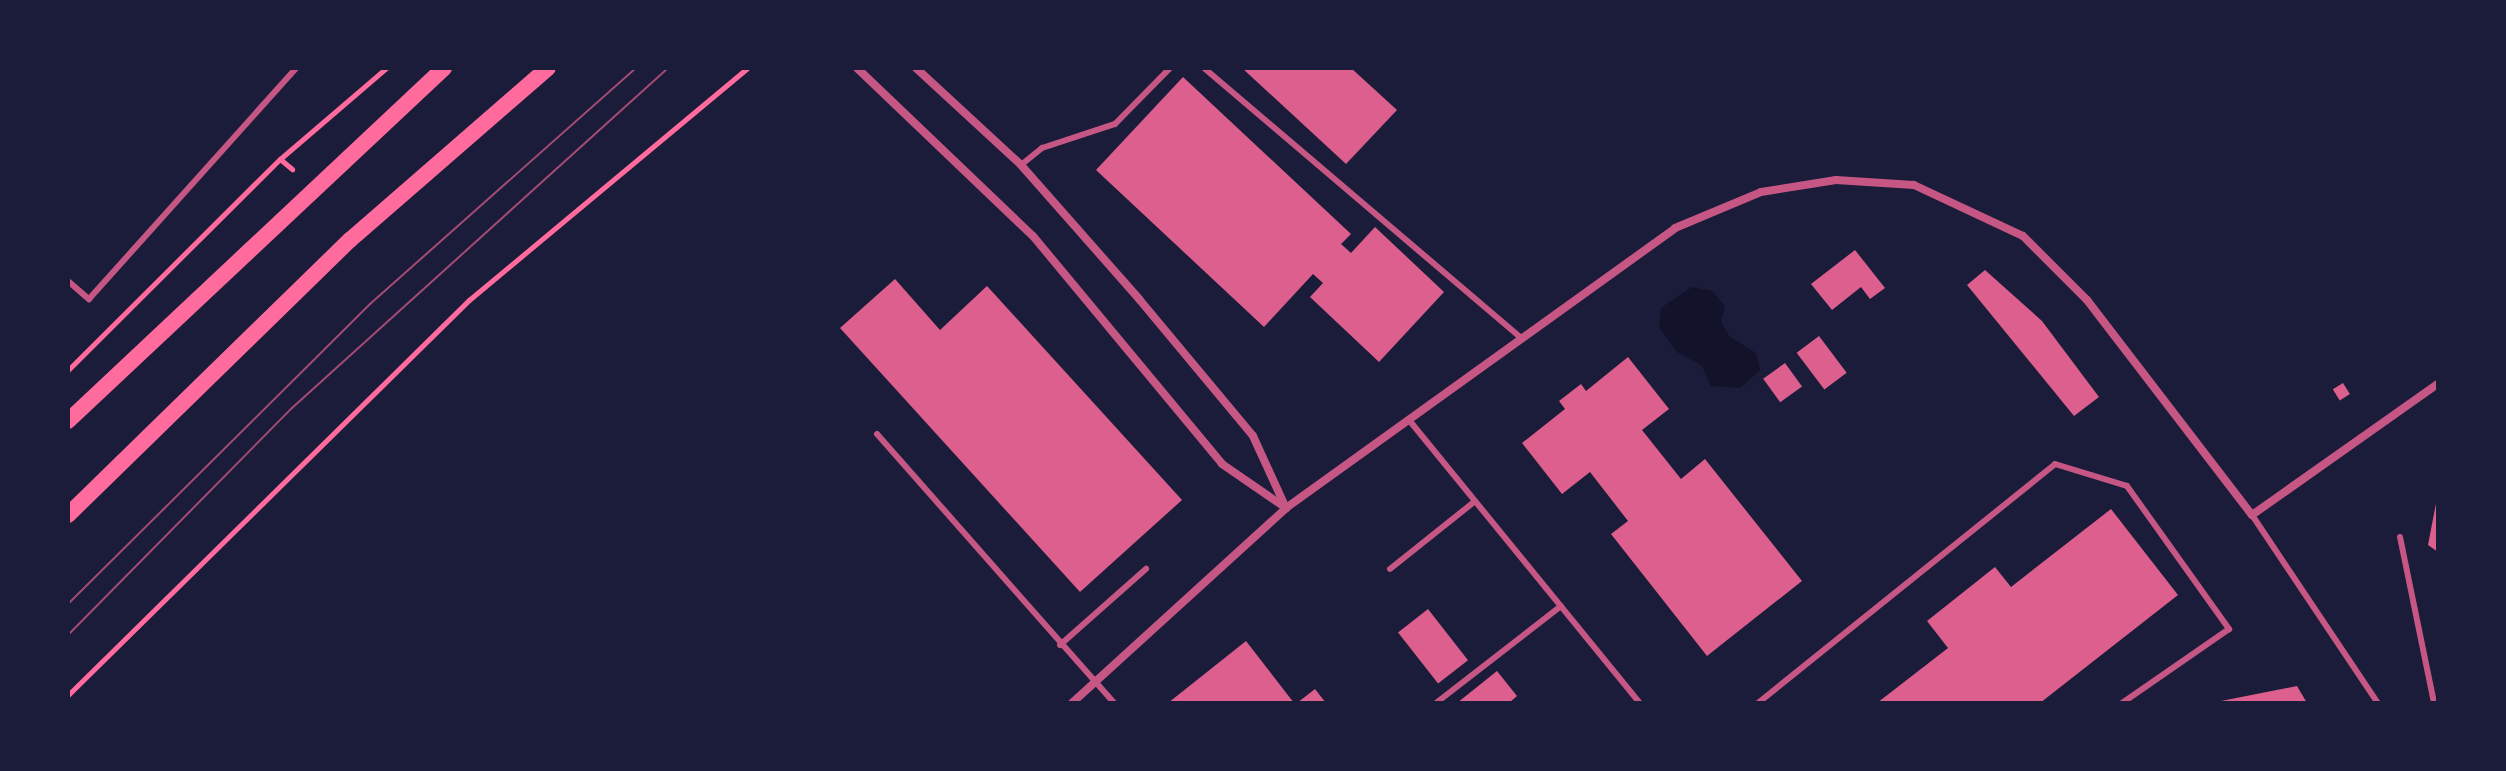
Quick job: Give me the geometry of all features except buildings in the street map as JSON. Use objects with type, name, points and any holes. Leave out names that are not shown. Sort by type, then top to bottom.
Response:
[{"type":"main road","points":[[68,421],[444,68]]},
{"type":"main road","points":[[68,515],[350,240],[548,68]]},
{"type":"street","points":[[857,68],[1033,236],[1222,464],[1286,508]]},
{"type":"street","points":[[916,68],[1021,165],[1253,436],[1286,508]]},
{"type":"street","points":[[1072,703],[1286,508],[1675,228],[1724,203],[1836,180],[1914,185],[1988,214],[2056,267],[2252,515],[2438,384]]},
{"type":"lane","points":[[68,281],[89,299],[296,68]]},
{"type":"lane","points":[[424,86],[431,68]]},
{"type":"lane","points":[[1021,165],[1042,148],[1115,124],[1170,68]]},
{"type":"lane","points":[[1204,68],[1520,337]]},
{"type":"lane","points":[[1409,420],[1431,451],[1640,703]]},
{"type":"lane","points":[[877,434],[1114,703]]},
{"type":"lane","points":[[1758,703],[2055,464],[2127,486],[2229,629],[2122,703]]},
{"type":"lane","points":[[1390,569],[1474,502]]},
{"type":"lane","points":[[2252,515],[2378,703]]},
{"type":"lane","points":[[2400,537],[2434,703]]},
{"type":"lane","points":[[1060,645],[1146,569]]},
{"type":"lane","points":[[1436,703],[1561,606]]},
{"type":"path","points":[[68,370],[280,159],[386,68]]},
{"type":"path","points":[[68,695],[469,300],[747,68]]},
{"type":"path","points":[[280,159],[292,169]]},
{"type":"shaded area","points":[[1692,287],[1712,291],[1725,306],[1721,322],[1729,336],[1756,353],[1760,370],[1740,388],[1711,386],[1702,366],[1677,352],[1659,327],[1661,308]]},
{"type":"tram line","points":[[68,604],[370,304],[636,68]]},
{"type":"tram line","points":[[68,635],[292,408],[668,68]]}]
